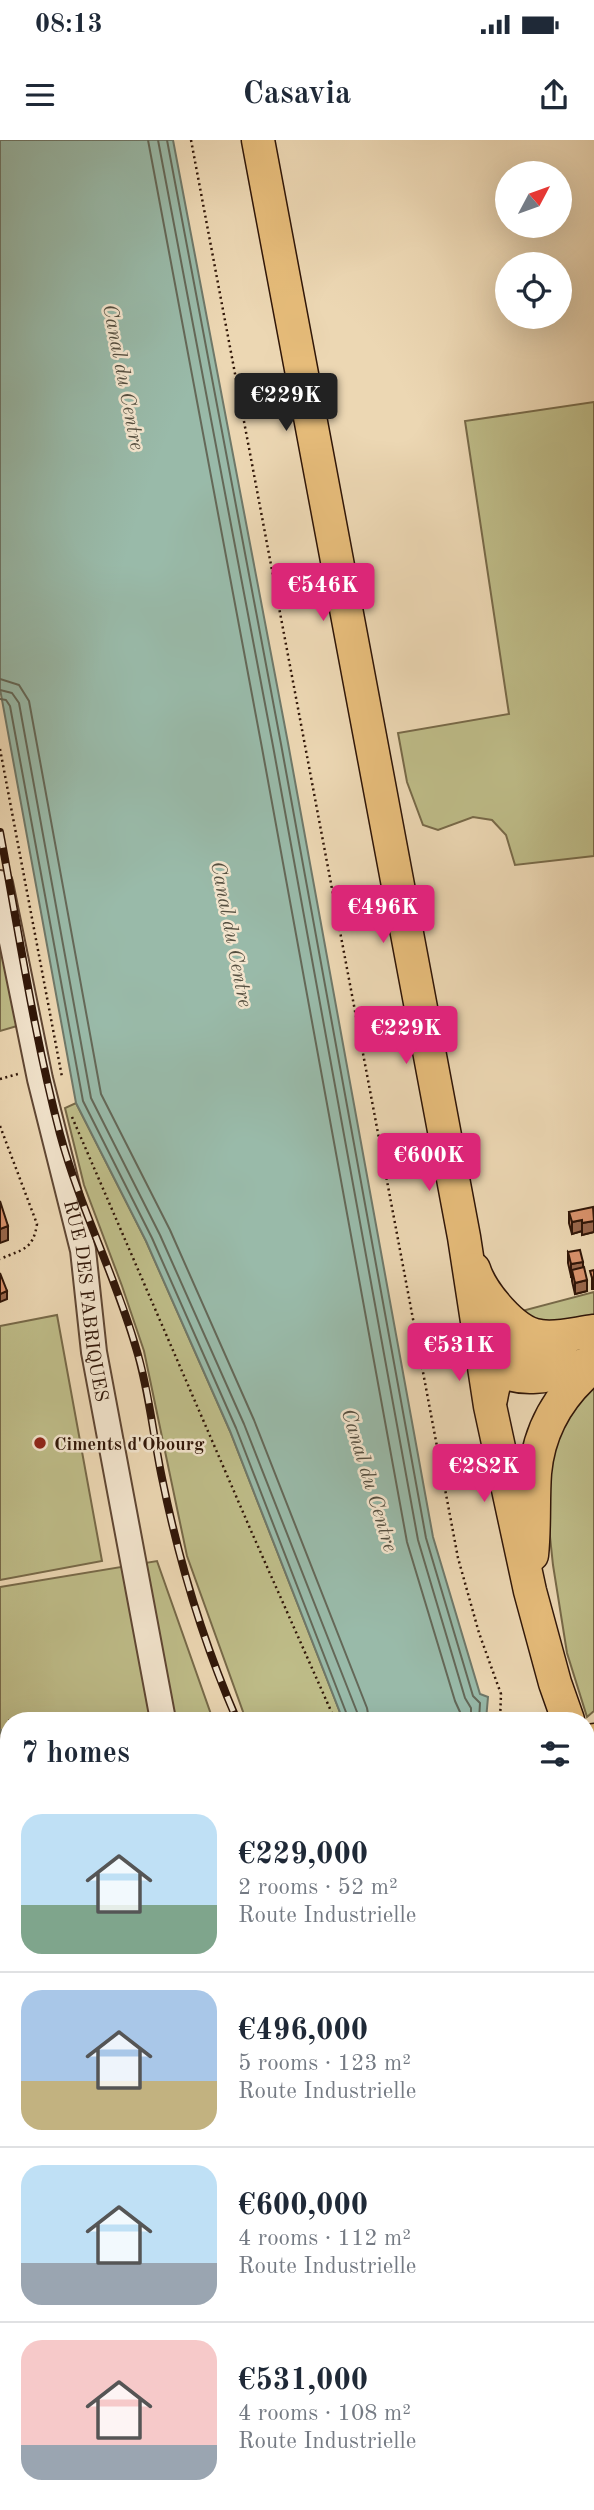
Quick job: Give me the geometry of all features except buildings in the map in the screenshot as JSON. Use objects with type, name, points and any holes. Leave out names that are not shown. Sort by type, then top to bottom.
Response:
[{"type":"main road","points":[[258,140],[489,1361],[490,1406],[530,1591],[565,1712]]},
{"type":"main road","points":[[464,1237],[477,1280],[509,1320],[526,1332],[540,1336],[594,1331]]},
{"type":"main road","points":[[489,1361],[502,1362],[512,1356],[594,1337]]},
{"type":"main road","points":[[489,1361],[508,1375],[528,1378],[545,1377],[594,1364]]},
{"type":"main road","points":[[530,1591],[538,1453],[545,1429],[558,1403],[594,1364]]},
{"type":"street","name":"RUE DES FABRIQUES","points":[[0,883],[40,1079],[83,1250],[94,1352],[162,1712]]},
{"type":"path","points":[[191,140],[458,1558],[479,1633],[501,1694],[500,1712]]},
{"type":"path","points":[[0,749],[63,1082]]},
{"type":"path","points":[[68,1108],[251,1533],[331,1712]]},
{"type":"path","points":[[0,1126],[37,1224],[30,1247],[0,1259]]},
{"type":"shaded area","points":[[594,402],[594,856],[515,865],[506,835],[492,820],[473,817],[438,830],[423,825],[407,782],[398,733],[509,714],[465,421]]},
{"type":"shaded area","points":[[0,940],[17,1026],[0,1031]]},
{"type":"shaded area","points":[[76,1103],[146,1241],[230,1431],[340,1712],[243,1712],[187,1556],[144,1351],[84,1185],[65,1108]]},
{"type":"shaded area","points":[[594,1292],[594,1324],[555,1331],[518,1312]]},
{"type":"shaded area","name":"Ciments d'Obourg","points":[[57,1315],[102,1561],[0,1580],[0,1326]]},
{"type":"shaded area","points":[[594,1372],[593,1712],[585,1712],[567,1653],[553,1565],[542,1461]]},
{"type":"shaded area","points":[[157,1561],[210,1712],[0,1712],[0,1587]]},
{"type":"water","name":"Canal du Centre","points":[[0,140],[173,140],[288,743],[433,1537],[480,1694],[488,1697],[487,1712],[340,1712],[230,1431],[146,1241],[76,1103],[0,689]]},
{"type":"railway","points":[[0,832],[35,1022],[60,1134],[77,1188],[128,1321],[144,1380],[159,1462],[184,1571],[213,1661],[234,1712]]},
{"type":"place","name":"Ciments d'Obourg","points":[[40,1443]]}]
